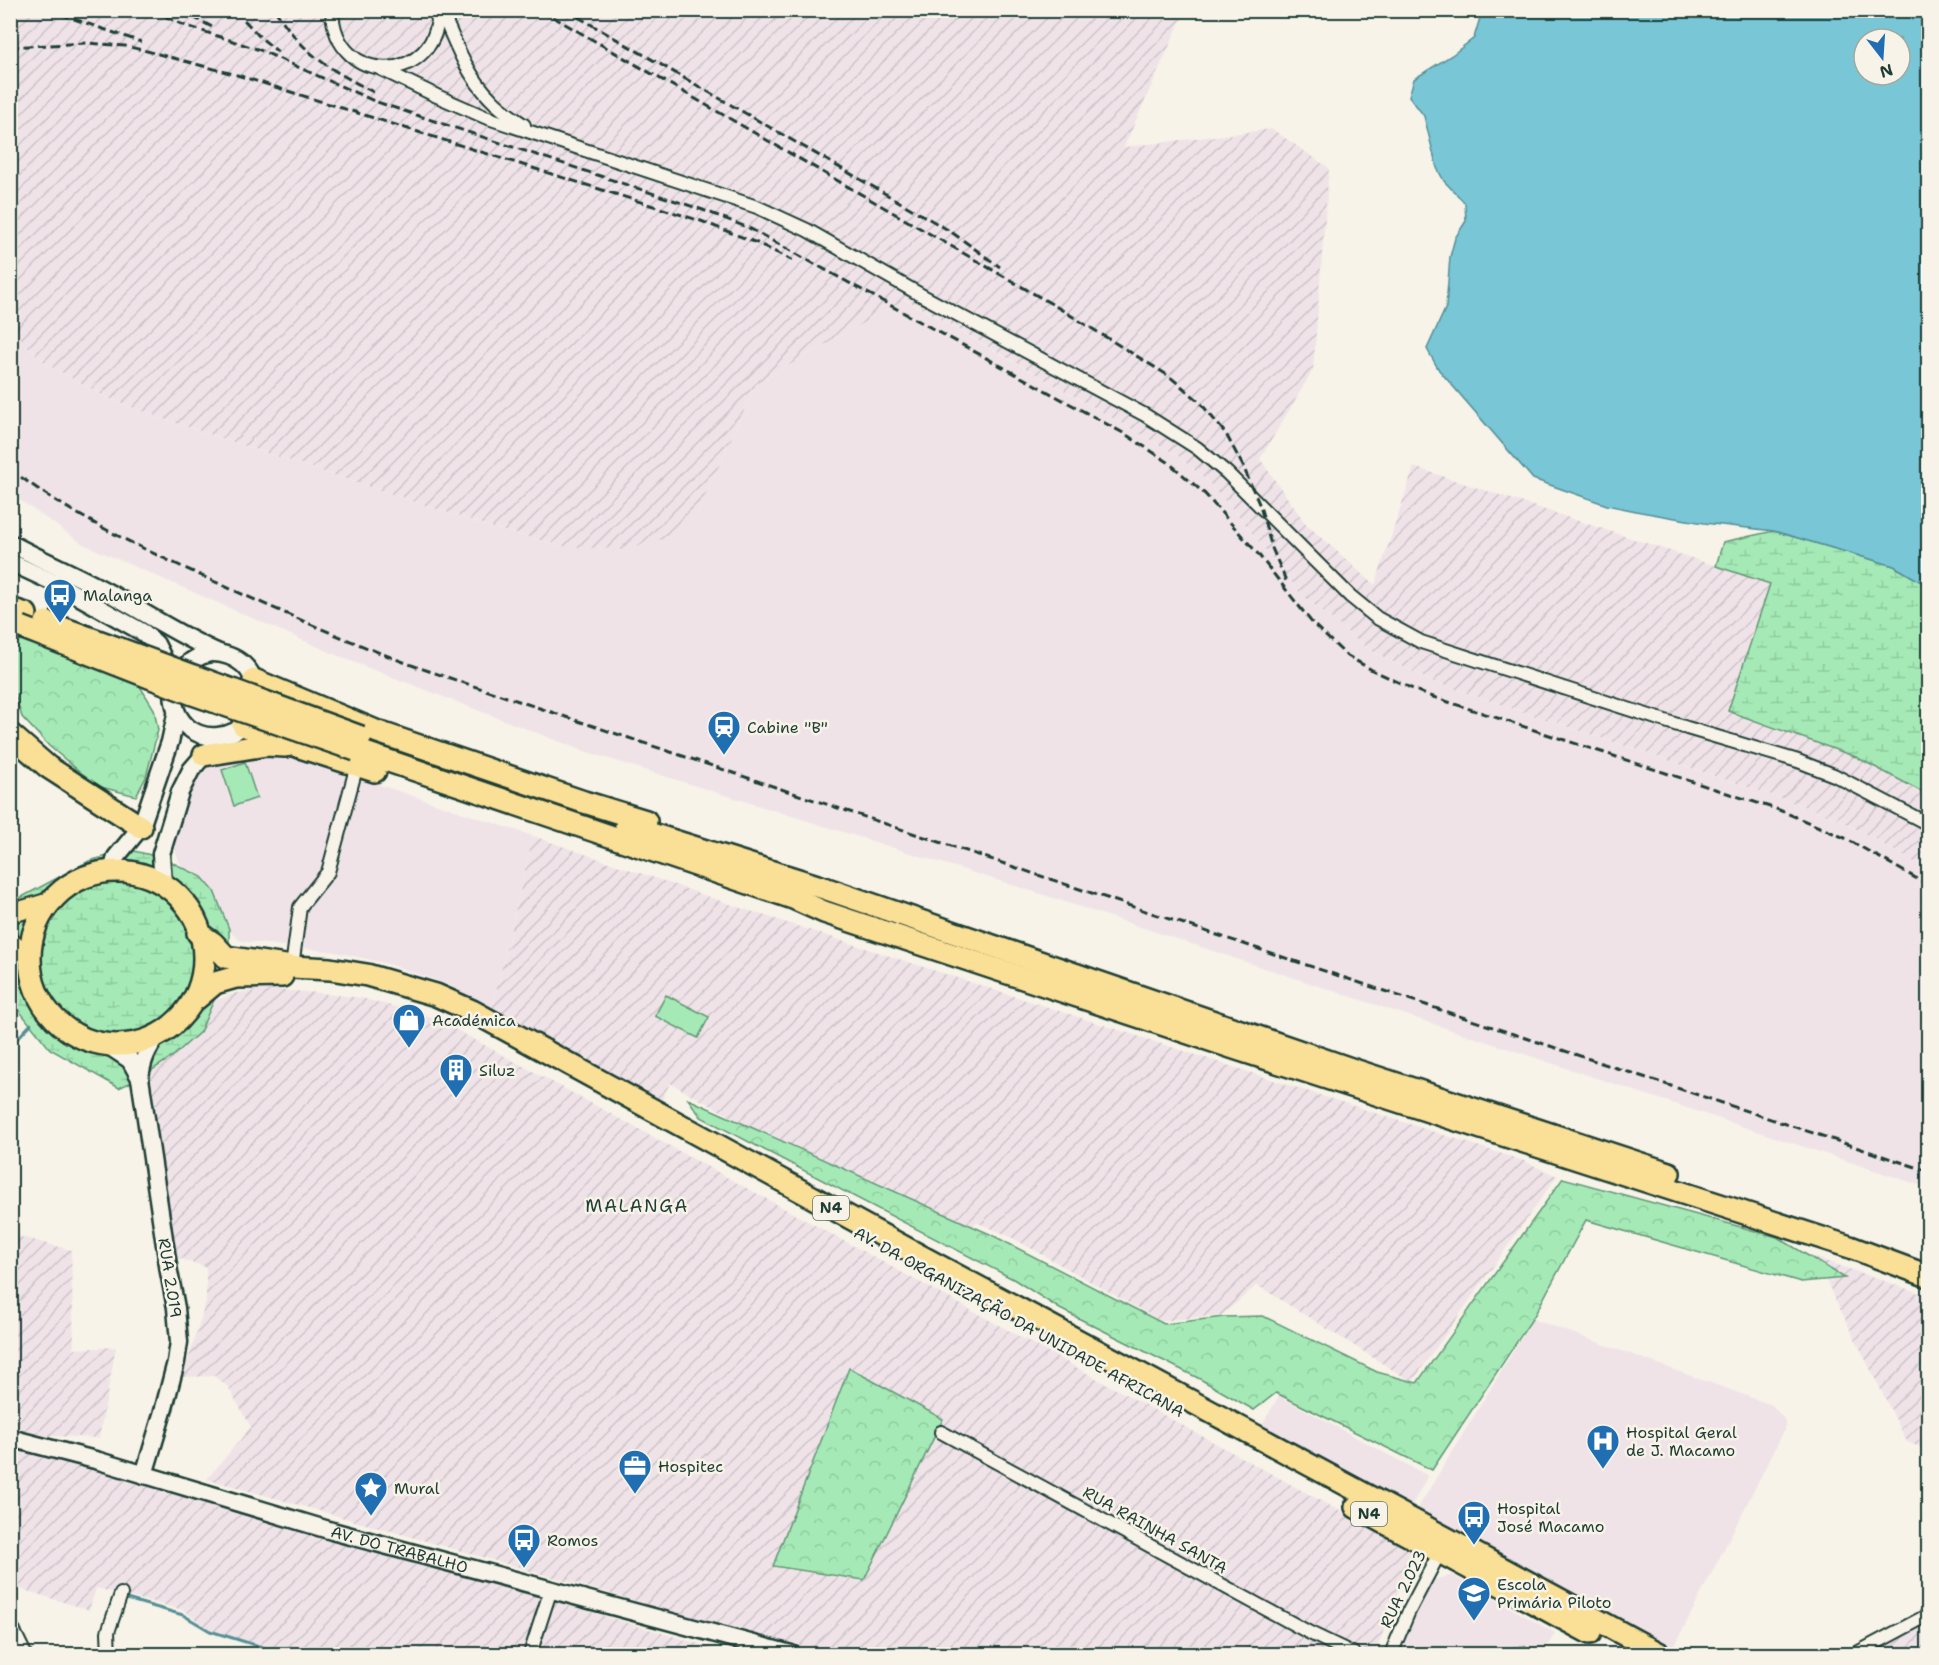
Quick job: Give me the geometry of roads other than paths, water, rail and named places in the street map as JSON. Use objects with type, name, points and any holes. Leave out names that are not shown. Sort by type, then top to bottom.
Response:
[{"type":"highway","points":[[17,618],[358,751],[782,894],[824,912],[1237,1049],[1850,1247],[1929,1276]]},
{"type":"highway","points":[[254,680],[378,732],[584,802],[697,837],[756,858],[827,889]]},
{"type":"highway","points":[[237,730],[300,747]]},
{"type":"highway","points":[[10,734],[48,767],[141,827]]},
{"type":"highway","points":[[204,755],[266,745],[358,751],[599,818],[827,889],[1340,1065],[1864,1237],[1929,1261]]},
{"type":"highway","points":[[112,871],[148,876],[163,884],[192,919],[198,933],[202,953],[203,974],[196,999],[183,1017],[158,1035],[133,1044],[106,1044],[86,1040],[62,1026],[39,995],[31,976],[30,958],[38,924],[48,902],[75,879],[91,872],[112,871]]},
{"type":"highway","name":"AV. DA ORGANIZAÇÃO DA UNIDADE AFRICANA","points":[[198,933],[213,943],[226,957],[367,975],[436,995],[472,1011],[921,1256],[1443,1546],[1630,1654]]},
{"type":"highway","name":"AV. DA ORGANIZAÇÃO DA UNIDADE AFRICANA","points":[[196,999],[215,982],[236,977],[288,976],[358,986],[426,1005],[476,1028],[1443,1546]]},
{"type":"highway","name":"N4","points":[[1443,1546],[1472,1552],[1660,1654]]},
{"type":"main road","points":[[10,543],[85,580],[171,630],[237,659],[244,664],[254,680],[256,699],[250,718],[204,755],[191,770],[180,792],[161,854],[163,884]]},
{"type":"main road","points":[[10,562],[57,584],[144,633],[156,644],[160,656],[175,681]]},
{"type":"main road","points":[[112,871],[116,857],[141,827],[170,742],[176,715],[173,699],[175,681],[192,660],[200,655],[219,653]]},
{"type":"main road","points":[[176,715],[188,727],[201,734],[215,736],[237,730]]},
{"type":"main road","points":[[10,912],[48,902]]},
{"type":"main road","points":[[10,942],[30,958]]},
{"type":"main road","points":[[140,1078],[142,1062],[158,1035]]},
{"type":"main road","points":[[106,1044],[130,1060],[140,1078]]},
{"type":"main road","name":"RUA 2.019","points":[[140,1078],[176,1308],[179,1342],[164,1408],[144,1475]]},
{"type":"main road","name":"AV. DO TRABALHO","points":[[10,1438],[332,1531],[791,1654]]},
{"type":"street","points":[[332,10],[332,24],[337,38],[345,50],[360,62],[379,68],[485,117],[757,207],[807,230],[921,296],[1145,415],[1197,448],[1227,473],[1350,597],[1377,618],[1409,636],[1454,654],[1798,761],[1834,775],[1929,824]]},
{"type":"street","points":[[379,68],[400,66],[419,56],[433,39],[440,10]]},
{"type":"street","points":[[440,10],[456,47],[477,82],[491,99],[534,133]]},
{"type":"street","points":[[292,967],[300,907],[328,872],[358,751]]},
{"type":"street","name":"RUA RAINHA SANTA","points":[[941,1432],[1310,1633],[1354,1654]]},
{"type":"street","name":"RUA 2.023","points":[[1391,1654],[1409,1611],[1443,1546]]},
{"type":"street","points":[[530,1654],[551,1588]]},
{"type":"street","points":[[109,1654],[108,1632],[121,1594]]},
{"type":"street","points":[[1855,1654],[1929,1615]]},
{"type":"street","points":[[10,1623],[25,1654]]},
{"type":"water","points":[[1482,11],[1928,11],[1928,586],[1894,566],[1774,531],[1704,523],[1607,505],[1533,479],[1439,370],[1427,349],[1446,307],[1450,257],[1455,238],[1466,221],[1465,203],[1444,181],[1437,168],[1424,116],[1409,96],[1414,79],[1474,38]]},
{"type":"waterway","points":[[10,1050],[31,1024]]},
{"type":"waterway","points":[[123,1598],[183,1615],[210,1631],[265,1648],[266,1654]]},
{"type":"railway","points":[[48,10],[141,42]]},
{"type":"railway","points":[[153,10],[181,24],[260,50],[374,101],[703,210],[749,228],[1125,434],[1168,462],[1205,494],[1258,554],[1313,624],[1346,655],[1372,670],[1424,694],[1779,810],[1845,838],[1928,885]]},
{"type":"railway","points":[[180,10],[212,27]]},
{"type":"railway","points":[[235,10],[259,36],[278,52]]},
{"type":"railway","points":[[275,10],[307,50],[331,68],[375,93]]},
{"type":"railway","points":[[541,10],[1057,307],[1169,376],[1199,401],[1226,434],[1260,506],[1272,548],[1286,581]]},
{"type":"railway","points":[[566,10],[950,231],[1000,267]]},
{"type":"railway","points":[[10,47],[88,43],[125,46],[237,75],[701,221],[757,243],[792,260]]},
{"type":"railway","points":[[10,469],[56,501],[152,552],[309,623],[417,667],[1928,1171]]},
{"type":"place","name":"Malanga","points":[[60,624]]},
{"type":"place","name":"Cabine \"B\"","points":[[724,756]]},
{"type":"place","name":"Académica","points":[[409,1049]]},
{"type":"place","name":"Siluz","points":[[456,1099]]},
{"type":"place","name":"Hospital Geral de J. Macamo","points":[[1603,1470]]},
{"type":"place","name":"Hospitec","points":[[635,1495]]},
{"type":"place","name":"Mural","points":[[371,1517]]},
{"type":"place","name":"Hospital José Macamo","points":[[1474,1546]]},
{"type":"place","name":"Romos","points":[[524,1569]]},
{"type":"place","name":"Escola Primária Piloto","points":[[1474,1622]]},
{"type":"district","name":"MALANGA","points":[[637,1206]]}]
